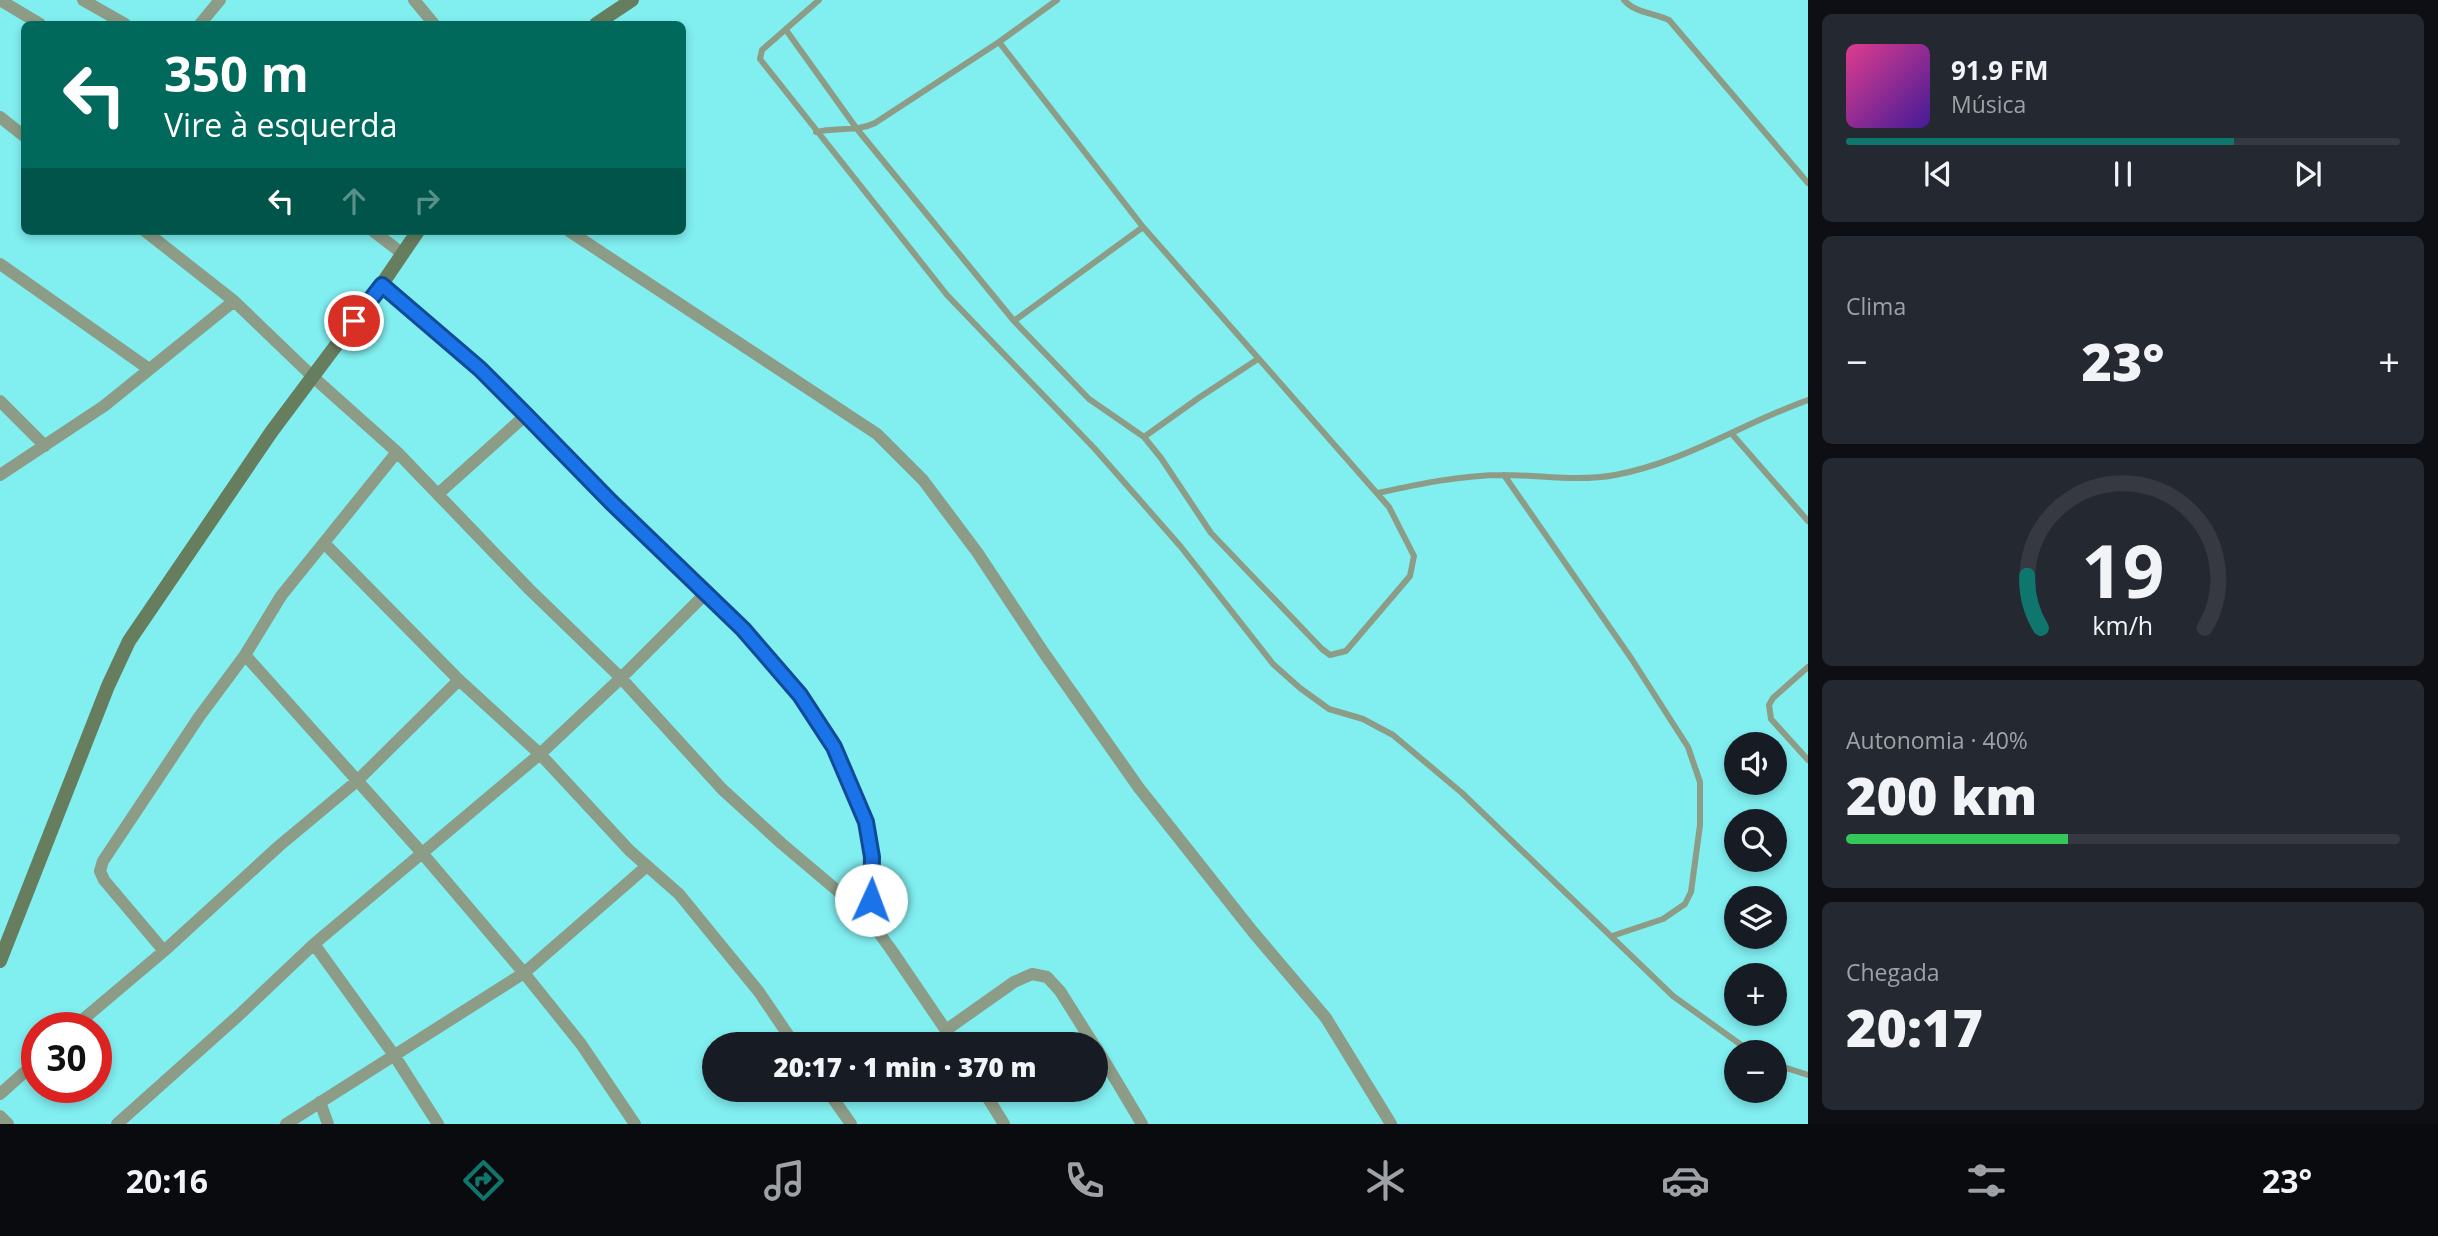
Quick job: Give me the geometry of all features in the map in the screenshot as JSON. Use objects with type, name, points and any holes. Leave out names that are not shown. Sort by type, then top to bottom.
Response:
[{"type":"street","points":[[0,0],[35,21]]},
{"type":"street","points":[[83,0],[120,21]]},
{"type":"street","points":[[202,21],[220,0]]},
{"type":"street","points":[[414,0],[432,21]]},
{"type":"street","points":[[600,21],[632,0]]},
{"type":"street","points":[[0,117],[21,134]]},
{"type":"street","points":[[150,235],[234,301],[397,452],[529,589],[621,678],[722,789],[870,921],[946,1030],[1014,982],[1032,974],[1047,976],[1060,990],[1086,1032]]},
{"type":"street","points":[[0,961],[108,686],[129,640],[312,376],[382,285],[410,243],[385,235]]},
{"type":"street","points":[[575,235],[877,434],[923,480],[977,552],[1139,788],[1253,932],[1326,1018],[1391,1124]]},
{"type":"street","points":[[0,264],[149,369]]},
{"type":"street","points":[[382,285],[480,369],[621,513],[743,629],[800,695],[834,747],[866,822],[872,857],[870,921]]},
{"type":"street","points":[[0,475],[104,406],[234,301]]},
{"type":"street","points":[[0,401],[45,446]]},
{"type":"street","points":[[438,494],[526,415]]},
{"type":"street","points":[[163,951],[104,880],[100,872],[103,862],[192,728],[245,655],[267,616],[397,452]]},
{"type":"street","points":[[324,543],[459,680],[540,754],[614,836],[668,882],[759,992],[786,1032]]},
{"type":"street","points":[[117,1124],[239,1016],[314,944],[540,754],[621,678],[706,592]]},
{"type":"street","points":[[245,655],[422,853],[524,973],[582,1044],[635,1124]]},
{"type":"street","points":[[92,1012],[279,846],[357,781],[459,680]]},
{"type":"street","points":[[286,1124],[524,973],[647,866]]},
{"type":"street","points":[[314,944],[394,1055],[438,1124]]},
{"type":"street","points":[[1108,1068],[1141,1124]]},
{"type":"street","points":[[0,1094],[21,1075]]},
{"type":"street","points":[[320,1102],[328,1124]]},
{"type":"street","points":[[835,1102],[850,1124]]},
{"type":"street","points":[[990,1102],[1004,1124]]},
{"type":"street","points":[[0,1116],[8,1124]]},
{"type":"lane","points":[[819,0],[762,50],[760,59],[947,295],[1095,449],[1181,547],[1273,664],[1329,709],[1363,719],[1393,735],[1428,762],[1673,996],[1734,1040]]},
{"type":"lane","points":[[816,132],[833,128],[858,130],[874,122],[1057,0]]},
{"type":"lane","points":[[1624,0],[1629,6],[1669,20],[1808,183]]},
{"type":"lane","points":[[786,30],[858,130],[1014,321],[1089,399],[1144,437],[1211,533],[1330,655],[1346,651],[1410,576],[1414,556],[1389,507],[1143,227],[999,41]]},
{"type":"lane","points":[[1014,321],[1143,227]]},
{"type":"lane","points":[[1144,437],[1258,359]]},
{"type":"lane","points":[[1378,494],[1436,481],[1504,475],[1586,479],[1611,476],[1665,462],[1732,434],[1772,413],[1808,400]]},
{"type":"lane","points":[[1732,434],[1808,521]]},
{"type":"lane","points":[[1504,475],[1631,658],[1688,747],[1700,782],[1700,825],[1691,892],[1685,904],[1663,919],[1612,936]]},
{"type":"lane","points":[[1808,667],[1773,698],[1769,705],[1771,719],[1808,760]]},
{"type":"lane","points":[[1787,1068],[1808,1075]]},
{"type":"route","points":[[354,321],[382,285],[480,369],[637,528],[678,564],[743,629],[800,695],[834,747],[866,822],[872,857],[871,900]]}]
